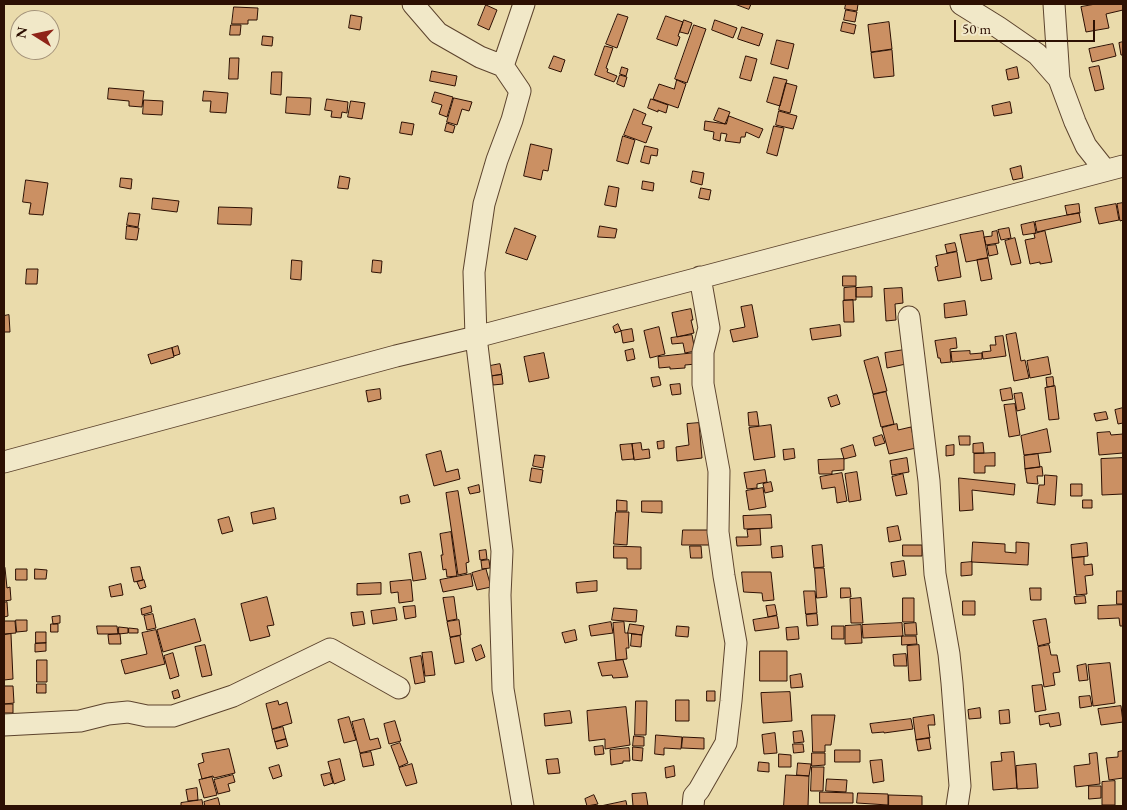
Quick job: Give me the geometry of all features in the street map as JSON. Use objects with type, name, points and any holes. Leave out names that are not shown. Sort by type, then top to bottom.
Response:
[{"type":"street","points":[[413,4],[438,33],[480,57],[503,66],[520,91],[484,204],[474,272],[476,337],[502,551],[500,595],[503,689],[523,806]]},
{"type":"street","points":[[503,66],[524,4]]},
{"type":"street","points":[[961,4],[1037,54],[1058,79]]},
{"type":"street","points":[[1054,4],[1058,79],[1074,122],[1086,146],[1114,168]]},
{"type":"street","points":[[4,462],[387,358],[476,337],[1114,168]]},
{"type":"street","points":[[693,806],[694,796],[726,742],[736,644],[718,532],[719,471],[703,384],[703,352],[709,328],[700,278]]},
{"type":"street","points":[[909,317],[929,481],[935,574],[949,654],[953,691],[960,786],[957,806]]},
{"type":"street","points":[[4,725],[80,721],[108,714],[128,712],[147,716],[173,716],[233,696],[330,650],[400,688]]},
{"type":"building","points":[[735,4],[751,4],[749,9]]},
{"type":"building","points":[[846,4],[858,4],[857,11],[845,9]]},
{"type":"building","points":[[1096,4],[1123,4],[1123,10],[1106,14],[1109,28],[1086,32],[1081,7]]},
{"type":"building","points":[[486,5],[497,10],[489,30],[478,25]]},
{"type":"building","points":[[234,7],[258,8],[257,20],[248,20],[248,24],[232,24]]},
{"type":"building","points":[[846,10],[857,12],[855,22],[844,20]]},
{"type":"building","points":[[618,14],[628,17],[617,48],[606,44]]},
{"type":"building","points":[[351,15],[362,17],[360,30],[349,28]]},
{"type":"building","points":[[666,16],[683,22],[677,46],[657,39]]},
{"type":"building","points":[[684,20],[692,23],[688,34],[680,32]]},
{"type":"building","points":[[715,20],[737,28],[733,38],[712,30]]},
{"type":"building","points":[[843,22],[856,25],[854,34],[841,31]]},
{"type":"building","points":[[889,22],[892,49],[871,52],[868,25]]},
{"type":"building","points":[[231,25],[241,25],[240,35],[230,35]]},
{"type":"building","points":[[694,25],[706,29],[687,83],[675,79]]},
{"type":"building","points":[[742,27],[763,34],[759,46],[738,39]]},
{"type":"building","points":[[263,36],[273,37],[272,46],[262,45]]},
{"type":"building","points":[[777,40],[794,44],[788,69],[771,64]]},
{"type":"building","points":[[1123,42],[1123,55],[1121,55],[1119,43]]},
{"type":"building","points":[[1113,44],[1116,56],[1092,62],[1089,49]]},
{"type":"building","points":[[605,46],[613,48],[606,68],[608,69],[607,72],[617,76],[614,82],[595,75]]},
{"type":"building","points":[[892,50],[894,76],[874,78],[871,53]]},
{"type":"building","points":[[554,56],[565,60],[561,72],[549,68]]},
{"type":"building","points":[[746,56],[757,59],[751,81],[740,78]]},
{"type":"building","points":[[230,58],[239,58],[238,79],[229,79]]},
{"type":"building","points":[[1099,66],[1104,89],[1095,91],[1089,68]]},
{"type":"building","points":[[622,67],[628,69],[626,76],[620,74]]},
{"type":"building","points":[[1017,67],[1019,78],[1008,80],[1006,70]]},
{"type":"building","points":[[432,71],[457,76],[455,86],[430,81]]},
{"type":"building","points":[[272,72],[282,72],[281,95],[271,94]]},
{"type":"building","points":[[620,75],[627,77],[624,87],[617,84]]},
{"type":"building","points":[[774,77],[787,80],[780,106],[767,102]]},
{"type":"building","points":[[677,80],[686,84],[678,108],[653,99],[659,84],[674,89]]},
{"type":"building","points":[[786,83],[797,86],[790,113],[779,110]]},
{"type":"building","points":[[109,88],[144,91],[142,107],[129,106],[129,101],[108,99]]},
{"type":"building","points":[[204,91],[228,93],[226,113],[210,112],[211,101],[203,101]]},
{"type":"building","points":[[435,92],[453,97],[447,117],[439,114],[442,105],[432,102]]},
{"type":"building","points":[[287,97],[311,98],[310,115],[286,113]]},
{"type":"building","points":[[454,98],[472,102],[469,111],[462,109],[457,125],[447,122]]},
{"type":"building","points":[[327,99],[348,102],[347,113],[342,112],[341,118],[331,117],[332,111],[325,110]]},
{"type":"building","points":[[651,99],[668,105],[666,113],[648,108]]},
{"type":"building","points":[[144,100],[163,101],[162,115],[143,114]]},
{"type":"building","points":[[351,101],[365,103],[362,119],[348,117]]},
{"type":"building","points":[[1010,102],[1012,113],[994,116],[992,106]]},
{"type":"building","points":[[719,108],[730,112],[725,124],[714,120]]},
{"type":"building","points":[[634,109],[646,114],[642,124],[652,127],[646,143],[624,135]]},
{"type":"building","points":[[779,111],[797,116],[793,129],[776,125]]},
{"type":"building","points":[[729,116],[763,129],[759,138],[746,132],[745,137],[741,137],[740,143],[725,141],[727,134],[721,133],[720,141],[713,139],[714,132],[704,130],[705,121],[726,124]]},
{"type":"building","points":[[402,122],[414,124],[412,135],[400,133]]},
{"type":"building","points":[[447,123],[455,126],[453,133],[445,131]]},
{"type":"building","points":[[774,126],[784,128],[777,156],[767,153]]},
{"type":"building","points":[[623,136],[635,140],[628,164],[617,161]]},
{"type":"building","points":[[531,144],[552,149],[548,171],[543,170],[541,180],[524,176]]},
{"type":"building","points":[[645,146],[658,149],[657,156],[651,155],[649,164],[641,162]]},
{"type":"building","points":[[1021,166],[1023,178],[1013,180],[1010,169]]},
{"type":"building","points":[[693,171],[704,173],[702,185],[691,182]]},
{"type":"building","points":[[340,176],[350,178],[348,189],[338,188]]},
{"type":"building","points":[[121,178],[132,179],[131,189],[120,187]]},
{"type":"building","points":[[26,180],[48,183],[43,215],[29,214],[31,203],[23,202]]},
{"type":"building","points":[[643,181],[654,183],[653,191],[642,189]]},
{"type":"building","points":[[609,186],[619,188],[616,207],[605,205]]},
{"type":"building","points":[[701,188],[711,190],[709,200],[699,198]]},
{"type":"building","points":[[153,198],[179,201],[177,212],[152,209]]},
{"type":"building","points":[[1123,203],[1123,220],[1120,221],[1117,204]]},
{"type":"building","points":[[1079,204],[1080,213],[1067,215],[1065,206]]},
{"type":"building","points":[[1116,204],[1119,220],[1099,224],[1095,208]]},
{"type":"building","points":[[219,207],[252,208],[251,225],[218,224]]},
{"type":"building","points":[[129,213],[140,214],[138,227],[127,225]]},
{"type":"building","points":[[1079,213],[1081,222],[1037,232],[1035,222]]},
{"type":"building","points":[[1034,222],[1036,233],[1023,235],[1021,225]]},
{"type":"building","points":[[127,226],[139,228],[137,240],[126,239]]},
{"type":"building","points":[[600,226],[617,229],[615,238],[598,237]]},
{"type":"building","points":[[515,228],[536,236],[527,260],[506,253]]},
{"type":"building","points":[[1009,228],[1011,238],[1001,240],[998,230]]},
{"type":"building","points":[[983,231],[988,258],[966,262],[960,235]]},
{"type":"building","points":[[997,231],[999,243],[986,245],[984,237],[992,236],[992,232]]},
{"type":"building","points":[[1045,231],[1052,262],[1030,264],[1025,240],[1035,238],[1034,234]]},
{"type":"building","points":[[1015,238],[1021,263],[1011,265],[1005,241]]},
{"type":"building","points":[[955,243],[957,251],[947,253],[945,245]]},
{"type":"building","points":[[996,245],[998,254],[989,256],[987,246]]},
{"type":"building","points":[[957,252],[961,277],[938,281],[935,267],[938,266],[936,256]]},
{"type":"building","points":[[988,258],[992,279],[981,281],[977,260]]},
{"type":"building","points":[[292,260],[302,261],[301,280],[291,279]]},
{"type":"building","points":[[373,260],[382,261],[381,273],[372,272]]},
{"type":"building","points":[[27,269],[38,269],[37,284],[26,284]]},
{"type":"building","points":[[843,276],[856,276],[856,286],[843,286]]},
{"type":"building","points":[[856,287],[856,300],[844,300],[844,288]]},
{"type":"building","points":[[872,287],[872,297],[856,297],[856,288]]},
{"type":"building","points":[[902,288],[903,303],[895,304],[896,320],[886,321],[884,289]]},
{"type":"building","points":[[853,300],[854,322],[844,322],[843,301]]},
{"type":"building","points":[[965,301],[967,315],[945,318],[944,304]]},
{"type":"building","points":[[752,305],[758,337],[733,342],[730,330],[745,327],[741,307]]},
{"type":"building","points":[[691,309],[694,333],[677,337],[672,313]]},
{"type":"building","points":[[9,315],[10,332],[4,332],[4,316]]},
{"type":"building","points":[[618,324],[621,331],[615,333],[613,327]]},
{"type":"building","points":[[840,325],[841,336],[812,340],[810,329]]},
{"type":"building","points":[[659,327],[665,354],[650,358],[644,331]]},
{"type":"building","points":[[632,329],[634,341],[623,343],[621,331]]},
{"type":"building","points":[[1016,333],[1021,361],[1025,360],[1029,378],[1014,381],[1006,335]]},
{"type":"building","points":[[692,335],[695,351],[685,353],[683,343],[672,344],[671,338]]},
{"type":"building","points":[[1003,336],[1006,356],[983,359],[982,352],[991,351],[990,345],[996,345],[995,337]]},
{"type":"building","points":[[956,338],[957,348],[950,349],[951,362],[941,363],[940,358],[938,358],[935,341]]},
{"type":"building","points":[[178,346],[180,354],[174,356],[172,348]]},
{"type":"building","points":[[172,348],[174,357],[151,364],[148,355]]},
{"type":"building","points":[[633,349],[635,359],[627,361],[625,351]]},
{"type":"building","points":[[904,350],[906,364],[887,368],[885,353]]},
{"type":"building","points":[[970,351],[970,354],[982,353],[982,359],[952,362],[951,352]]},
{"type":"building","points":[[544,353],[549,378],[529,382],[524,357]]},
{"type":"building","points":[[695,353],[696,364],[685,365],[685,368],[659,368],[658,357]]},
{"type":"building","points":[[878,357],[887,391],[873,394],[864,361]]},
{"type":"building","points":[[1048,357],[1051,374],[1030,378],[1027,361]]},
{"type":"building","points":[[500,364],[502,374],[492,376],[490,366]]},
{"type":"building","points":[[502,375],[503,384],[493,385],[492,376]]},
{"type":"building","points":[[659,377],[661,385],[653,387],[651,378]]},
{"type":"building","points":[[1053,377],[1054,386],[1047,387],[1046,378]]},
{"type":"building","points":[[680,384],[681,394],[672,395],[670,385]]},
{"type":"building","points":[[1055,386],[1059,419],[1049,420],[1045,388]]},
{"type":"building","points":[[1011,388],[1013,399],[1002,401],[1000,390]]},
{"type":"building","points":[[380,389],[381,399],[368,402],[366,391]]},
{"type":"building","points":[[886,392],[894,424],[881,427],[873,395]]},
{"type":"building","points":[[1022,393],[1025,409],[1017,411],[1014,394]]},
{"type":"building","points":[[837,395],[840,404],[831,407],[828,398]]},
{"type":"building","points":[[1015,404],[1020,435],[1009,437],[1004,405]]},
{"type":"building","points":[[1123,408],[1123,423],[1118,424],[1115,410]]},
{"type":"building","points":[[757,412],[759,426],[749,426],[748,413]]},
{"type":"building","points":[[1106,412],[1108,419],[1096,421],[1094,414]]},
{"type":"building","points":[[699,423],[702,458],[677,461],[676,447],[689,445],[687,424]]},
{"type":"building","points":[[897,424],[898,430],[911,427],[916,448],[889,454],[882,428]]},
{"type":"building","points":[[771,425],[775,457],[754,460],[749,428]]},
{"type":"building","points":[[1047,429],[1051,452],[1024,455],[1021,436]]},
{"type":"building","points":[[1110,432],[1111,435],[1123,434],[1123,453],[1099,455],[1097,433]]},
{"type":"building","points":[[882,435],[885,443],[875,446],[873,438]]},
{"type":"building","points":[[959,436],[970,436],[970,445],[960,445]]},
{"type":"building","points":[[664,441],[664,448],[658,449],[657,442]]},
{"type":"building","points":[[641,443],[642,450],[649,449],[650,458],[634,460],[632,444]]},
{"type":"building","points":[[983,443],[984,453],[973,453],[973,444]]},
{"type":"building","points":[[632,444],[634,459],[622,460],[620,445]]},
{"type":"building","points":[[853,445],[856,456],[844,459],[841,449]]},
{"type":"building","points":[[954,445],[954,455],[946,456],[946,446]]},
{"type":"building","points":[[794,449],[795,458],[784,460],[783,450]]},
{"type":"building","points":[[441,451],[446,472],[458,469],[460,479],[434,486],[426,455]]},
{"type":"building","points":[[995,453],[995,466],[985,466],[985,473],[974,473],[974,454]]},
{"type":"building","points":[[1038,454],[1040,467],[1025,469],[1024,456]]},
{"type":"building","points":[[535,455],[545,456],[543,468],[533,466]]},
{"type":"building","points":[[907,458],[909,472],[892,475],[890,461]]},
{"type":"building","points":[[1123,458],[1123,494],[1102,495],[1101,459]]},
{"type":"building","points":[[844,459],[844,470],[832,471],[832,474],[819,474],[818,460]]},
{"type":"building","points":[[1042,467],[1043,476],[1037,476],[1038,484],[1027,483],[1025,469]]},
{"type":"building","points":[[532,468],[543,470],[541,483],[530,481]]},
{"type":"building","points":[[765,470],[767,482],[757,484],[757,488],[747,489],[744,473]]},
{"type":"building","points":[[857,472],[861,500],[849,502],[845,474]]},
{"type":"building","points":[[842,473],[847,501],[837,503],[835,487],[822,489],[820,477]]},
{"type":"building","points":[[903,474],[907,494],[896,496],[892,477]]},
{"type":"building","points":[[1045,475],[1057,476],[1055,505],[1037,503],[1039,485],[1044,485]]},
{"type":"building","points":[[959,478],[1015,484],[1014,495],[972,490],[973,510],[960,511]]},
{"type":"building","points":[[771,482],[773,491],[765,493],[763,484]]},
{"type":"building","points":[[1071,484],[1082,484],[1082,496],[1071,496]]},
{"type":"building","points":[[479,485],[480,492],[470,494],[468,488]]},
{"type":"building","points":[[763,488],[766,507],[749,510],[746,491]]},
{"type":"building","points":[[458,491],[469,562],[466,563],[467,573],[458,575],[446,493]]},
{"type":"building","points":[[408,495],[410,502],[401,504],[400,497]]},
{"type":"building","points":[[617,500],[627,501],[627,511],[617,511]]},
{"type":"building","points":[[1083,500],[1092,500],[1092,508],[1083,508]]},
{"type":"building","points":[[642,501],[662,501],[662,513],[642,512]]},
{"type":"building","points":[[274,508],[276,519],[253,524],[251,513]]},
{"type":"building","points":[[616,512],[629,512],[627,545],[614,544]]},
{"type":"building","points":[[771,515],[772,528],[744,529],[743,516]]},
{"type":"building","points":[[229,517],[233,531],[222,534],[218,520]]},
{"type":"building","points":[[898,526],[901,540],[889,542],[887,528]]},
{"type":"building","points":[[760,529],[761,545],[737,546],[736,537],[748,537],[747,530]]},
{"type":"building","points":[[683,530],[711,530],[711,545],[682,545]]},
{"type":"building","points":[[451,532],[457,576],[447,577],[446,569],[443,570],[440,534]]},
{"type":"building","points":[[973,542],[1005,544],[1005,552],[1016,553],[1016,542],[1029,543],[1028,565],[972,562]]},
{"type":"building","points":[[1087,543],[1088,556],[1072,558],[1071,545]]},
{"type":"building","points":[[822,545],[824,567],[814,568],[812,546]]},
{"type":"building","points":[[903,545],[922,545],[922,556],[903,556]]},
{"type":"building","points":[[614,546],[641,547],[641,569],[627,569],[627,558],[614,558]]},
{"type":"building","points":[[690,546],[701,546],[702,558],[691,558]]},
{"type":"building","points":[[782,546],[783,557],[772,558],[771,547]]},
{"type":"building","points":[[486,550],[487,559],[480,560],[479,551]]},
{"type":"building","points":[[421,552],[426,579],[413,581],[409,554]]},
{"type":"building","points":[[1084,557],[1084,565],[1092,564],[1093,575],[1085,576],[1087,594],[1076,595],[1072,558]]},
{"type":"building","points":[[489,560],[490,568],[482,569],[481,561]]},
{"type":"building","points":[[904,561],[906,575],[893,577],[891,563]]},
{"type":"building","points":[[972,562],[972,575],[961,576],[961,563]]},
{"type":"building","points":[[140,567],[143,580],[134,582],[131,568]]},
{"type":"building","points":[[815,568],[824,568],[827,597],[817,598]]},
{"type":"building","points":[[4,569],[7,588],[10,587],[11,600],[4,601]]},
{"type":"building","points":[[16,569],[27,569],[27,580],[16,580]]},
{"type":"building","points":[[35,569],[47,570],[46,579],[35,579]]},
{"type":"building","points":[[486,569],[491,587],[477,590],[472,573]]},
{"type":"building","points":[[742,572],[771,572],[774,600],[763,601],[762,593],[744,592]]},
{"type":"building","points":[[471,574],[473,586],[443,592],[440,580]]},
{"type":"building","points":[[144,580],[146,587],[140,589],[137,582]]},
{"type":"building","points":[[411,580],[413,601],[399,603],[398,592],[391,593],[390,582]]},
{"type":"building","points":[[597,581],[597,591],[577,593],[576,583]]},
{"type":"building","points":[[381,583],[381,594],[357,595],[357,584]]},
{"type":"building","points":[[121,584],[123,595],[111,597],[109,587]]},
{"type":"building","points":[[841,588],[850,588],[851,597],[841,598]]},
{"type":"building","points":[[1030,588],[1041,588],[1041,600],[1031,600]]},
{"type":"building","points":[[804,591],[815,591],[817,613],[806,614]]},
{"type":"building","points":[[1117,591],[1123,591],[1123,604],[1117,604]]},
{"type":"building","points":[[1085,596],[1086,603],[1075,604],[1074,597]]},
{"type":"building","points":[[267,597],[274,625],[267,626],[270,636],[250,641],[241,604]]},
{"type":"building","points":[[454,597],[457,619],[447,621],[443,598]]},
{"type":"building","points":[[861,598],[863,623],[851,623],[850,599]]},
{"type":"building","points":[[903,598],[914,598],[914,622],[903,622]]},
{"type":"building","points":[[963,601],[975,601],[975,615],[963,615]]},
{"type":"building","points":[[7,602],[8,616],[4,617],[4,603]]},
{"type":"building","points":[[775,605],[777,615],[768,617],[766,606]]},
{"type":"building","points":[[1123,605],[1123,626],[1120,626],[1119,618],[1098,619],[1098,606]]},
{"type":"building","points":[[151,606],[152,612],[142,615],[141,609]]},
{"type":"building","points":[[415,606],[416,617],[405,619],[403,607]]},
{"type":"building","points":[[395,608],[397,620],[373,624],[371,611]]},
{"type":"building","points":[[614,608],[637,610],[636,622],[612,620]]},
{"type":"building","points":[[363,612],[365,624],[353,626],[351,613]]},
{"type":"building","points":[[153,614],[156,628],[147,630],[144,616]]},
{"type":"building","points":[[817,614],[818,625],[807,626],[806,615]]},
{"type":"building","points":[[60,616],[60,623],[53,624],[52,617]]},
{"type":"building","points":[[777,616],[779,628],[755,631],[753,620]]},
{"type":"building","points":[[195,619],[201,641],[163,652],[157,630]]},
{"type":"building","points":[[1046,619],[1050,643],[1038,646],[1033,621]]},
{"type":"building","points":[[16,620],[27,620],[27,631],[17,632]]},
{"type":"building","points":[[459,620],[461,635],[450,637],[447,622]]},
{"type":"building","points":[[4,621],[15,621],[16,633],[4,634]]},
{"type":"building","points":[[611,622],[613,633],[591,636],[589,626]]},
{"type":"building","points":[[624,622],[625,633],[628,633],[629,648],[626,648],[627,659],[616,660],[613,623]]},
{"type":"building","points":[[902,623],[903,636],[863,638],[862,625]]},
{"type":"building","points":[[916,623],[917,635],[905,635],[904,624]]},
{"type":"building","points":[[51,624],[58,624],[58,632],[51,632]]},
{"type":"building","points":[[630,624],[644,626],[642,635],[628,633]]},
{"type":"building","points":[[861,625],[862,643],[845,644],[845,626]]},
{"type":"building","points":[[97,626],[117,626],[118,634],[98,634]]},
{"type":"building","points":[[677,626],[689,627],[688,637],[676,636]]},
{"type":"building","points":[[832,626],[844,626],[844,639],[832,639]]},
{"type":"building","points":[[119,627],[128,628],[128,633],[119,634]]},
{"type":"building","points":[[798,627],[799,639],[787,640],[786,628]]},
{"type":"building","points":[[129,628],[138,629],[138,633],[129,633]]},
{"type":"building","points":[[156,630],[165,664],[125,674],[121,660],[147,654],[142,633]]},
{"type":"building","points":[[575,630],[577,640],[565,643],[562,633]]},
{"type":"building","points":[[36,632],[46,632],[46,643],[36,643]]},
{"type":"building","points":[[11,634],[13,679],[4,680],[4,635]]},
{"type":"building","points":[[120,634],[121,644],[109,644],[108,635]]},
{"type":"building","points":[[632,634],[642,635],[641,647],[631,646]]},
{"type":"building","points":[[460,636],[464,662],[455,664],[450,638]]},
{"type":"building","points":[[902,636],[916,636],[917,644],[902,645]]},
{"type":"building","points":[[46,643],[46,651],[35,652],[35,644]]},
{"type":"building","points":[[205,645],[212,675],[202,677],[195,647]]},
{"type":"building","points":[[481,645],[485,657],[476,661],[472,649]]},
{"type":"building","points":[[919,645],[921,680],[909,681],[907,646]]},
{"type":"building","points":[[1049,645],[1051,655],[1057,655],[1060,672],[1053,673],[1055,685],[1044,687],[1038,647]]},
{"type":"building","points":[[760,651],[787,651],[787,681],[760,681]]},
{"type":"building","points":[[432,652],[435,675],[425,676],[422,653]]},
{"type":"building","points":[[173,653],[179,676],[170,679],[164,656]]},
{"type":"building","points":[[906,654],[907,666],[894,666],[893,655]]},
{"type":"building","points":[[421,656],[425,682],[415,684],[410,658]]},
{"type":"building","points":[[37,660],[47,660],[47,682],[37,682]]},
{"type":"building","points":[[623,660],[628,677],[613,678],[612,675],[602,676],[598,663]]},
{"type":"building","points":[[1110,663],[1115,703],[1093,706],[1088,665]]},
{"type":"building","points":[[1086,664],[1088,680],[1079,681],[1077,666]]},
{"type":"building","points":[[801,674],[803,687],[791,688],[790,676]]},
{"type":"building","points":[[37,684],[46,684],[46,693],[37,693]]},
{"type":"building","points":[[1042,685],[1046,710],[1035,712],[1032,686]]},
{"type":"building","points":[[4,686],[13,686],[14,703],[4,704]]},
{"type":"building","points":[[178,690],[180,697],[174,699],[172,692]]},
{"type":"building","points":[[707,691],[715,691],[715,701],[707,701]]},
{"type":"building","points":[[790,692],[792,721],[763,723],[761,693]]},
{"type":"building","points":[[1090,696],[1092,706],[1080,708],[1079,697]]},
{"type":"building","points":[[676,700],[689,700],[689,721],[676,721]]},
{"type":"building","points":[[278,701],[279,705],[287,702],[292,723],[272,729],[266,704]]},
{"type":"building","points":[[636,701],[647,701],[646,735],[635,735]]},
{"type":"building","points":[[4,704],[13,704],[13,713],[4,713]]},
{"type":"building","points":[[1121,706],[1123,722],[1101,725],[1098,709]]},
{"type":"building","points":[[626,707],[630,745],[605,749],[605,739],[589,741],[587,711]]},
{"type":"building","points":[[980,708],[981,718],[969,719],[968,710]]},
{"type":"building","points":[[1009,710],[1010,723],[1000,724],[999,711]]},
{"type":"building","points":[[570,711],[572,723],[545,726],[544,714]]},
{"type":"building","points":[[1059,713],[1061,725],[1050,727],[1049,723],[1040,725],[1039,716]]},
{"type":"building","points":[[812,715],[835,715],[831,745],[825,745],[825,752],[813,752]]},
{"type":"building","points":[[934,715],[935,725],[928,725],[930,738],[916,740],[913,718]]},
{"type":"building","points":[[349,717],[356,740],[344,743],[338,720]]},
{"type":"building","points":[[364,719],[370,740],[378,738],[381,748],[360,753],[352,722]]},
{"type":"building","points":[[911,719],[913,729],[872,733],[870,724]]},
{"type":"building","points":[[395,721],[401,741],[389,744],[384,724]]},
{"type":"building","points":[[283,727],[286,739],[275,742],[272,730]]},
{"type":"building","points":[[802,731],[804,742],[794,743],[793,732]]},
{"type":"building","points":[[775,733],[777,753],[764,754],[762,735]]},
{"type":"building","points":[[656,735],[682,737],[681,749],[664,748],[664,755],[655,754]]},
{"type":"building","points":[[634,736],[644,737],[644,746],[633,746]]},
{"type":"building","points":[[683,737],[704,738],[704,749],[682,748]]},
{"type":"building","points":[[929,738],[931,749],[918,751],[916,740]]},
{"type":"building","points":[[286,739],[288,746],[277,749],[275,742]]},
{"type":"building","points":[[400,743],[408,763],[399,767],[391,746]]},
{"type":"building","points":[[793,744],[803,744],[804,752],[794,753]]},
{"type":"building","points":[[603,746],[604,754],[595,755],[594,747]]},
{"type":"building","points":[[633,747],[643,748],[642,761],[633,760]]},
{"type":"building","points":[[629,748],[630,761],[611,765],[610,750]]},
{"type":"building","points":[[229,749],[235,773],[202,779],[198,764],[204,762],[202,754]]},
{"type":"building","points":[[835,750],[860,750],[860,762],[835,762]]},
{"type":"building","points":[[1123,751],[1123,778],[1109,780],[1106,758],[1118,757],[1118,752]]},
{"type":"building","points":[[371,752],[374,765],[363,767],[360,754]]},
{"type":"building","points":[[1014,752],[1017,788],[993,790],[991,762],[1002,761],[1001,753]]},
{"type":"building","points":[[812,753],[825,753],[825,765],[812,766]]},
{"type":"building","points":[[1097,753],[1100,784],[1076,787],[1074,766],[1090,764],[1089,754]]},
{"type":"building","points":[[779,754],[791,755],[791,767],[779,767]]},
{"type":"building","points":[[340,759],[345,780],[334,784],[328,762]]},
{"type":"building","points":[[558,759],[560,773],[548,774],[546,760]]},
{"type":"building","points":[[882,760],[884,781],[873,783],[870,761]]},
{"type":"building","points":[[759,762],[769,763],[769,772],[758,771]]},
{"type":"building","points":[[798,763],[811,764],[809,776],[797,775]]},
{"type":"building","points":[[412,764],[417,783],[406,786],[399,768]]},
{"type":"building","points":[[1036,764],[1038,788],[1017,789],[1016,766]]},
{"type":"building","points":[[279,765],[282,776],[273,779],[269,768]]},
{"type":"building","points":[[674,766],[675,776],[666,778],[665,768]]},
{"type":"building","points":[[812,767],[824,767],[823,791],[811,791]]},
{"type":"building","points":[[330,773],[333,783],[324,786],[321,775]]},
{"type":"building","points":[[233,775],[235,782],[228,784],[230,791],[218,794],[214,780]]},
{"type":"building","points":[[786,775],[809,776],[808,806],[784,806]]},
{"type":"building","points":[[212,777],[217,795],[204,798],[199,780]]},
{"type":"building","points":[[827,779],[847,780],[846,792],[826,791]]},
{"type":"building","points":[[1115,781],[1115,805],[1102,805],[1102,782]]},
{"type":"building","points":[[1089,786],[1101,786],[1101,798],[1089,799]]},
{"type":"building","points":[[197,788],[198,800],[188,801],[186,790]]},
{"type":"building","points":[[820,792],[853,793],[853,803],[820,803]]},
{"type":"building","points":[[646,793],[648,806],[633,806],[632,794]]},
{"type":"building","points":[[858,793],[888,794],[888,805],[857,803]]},
{"type":"building","points":[[594,795],[598,804],[587,806],[585,799]]},
{"type":"building","points":[[889,795],[922,796],[922,806],[889,806]]},
{"type":"building","points":[[218,798],[220,806],[205,806],[204,802]]},
{"type":"building","points":[[202,800],[203,806],[181,806],[181,803]]},
{"type":"building","points":[[626,801],[627,806],[601,806]]}]
